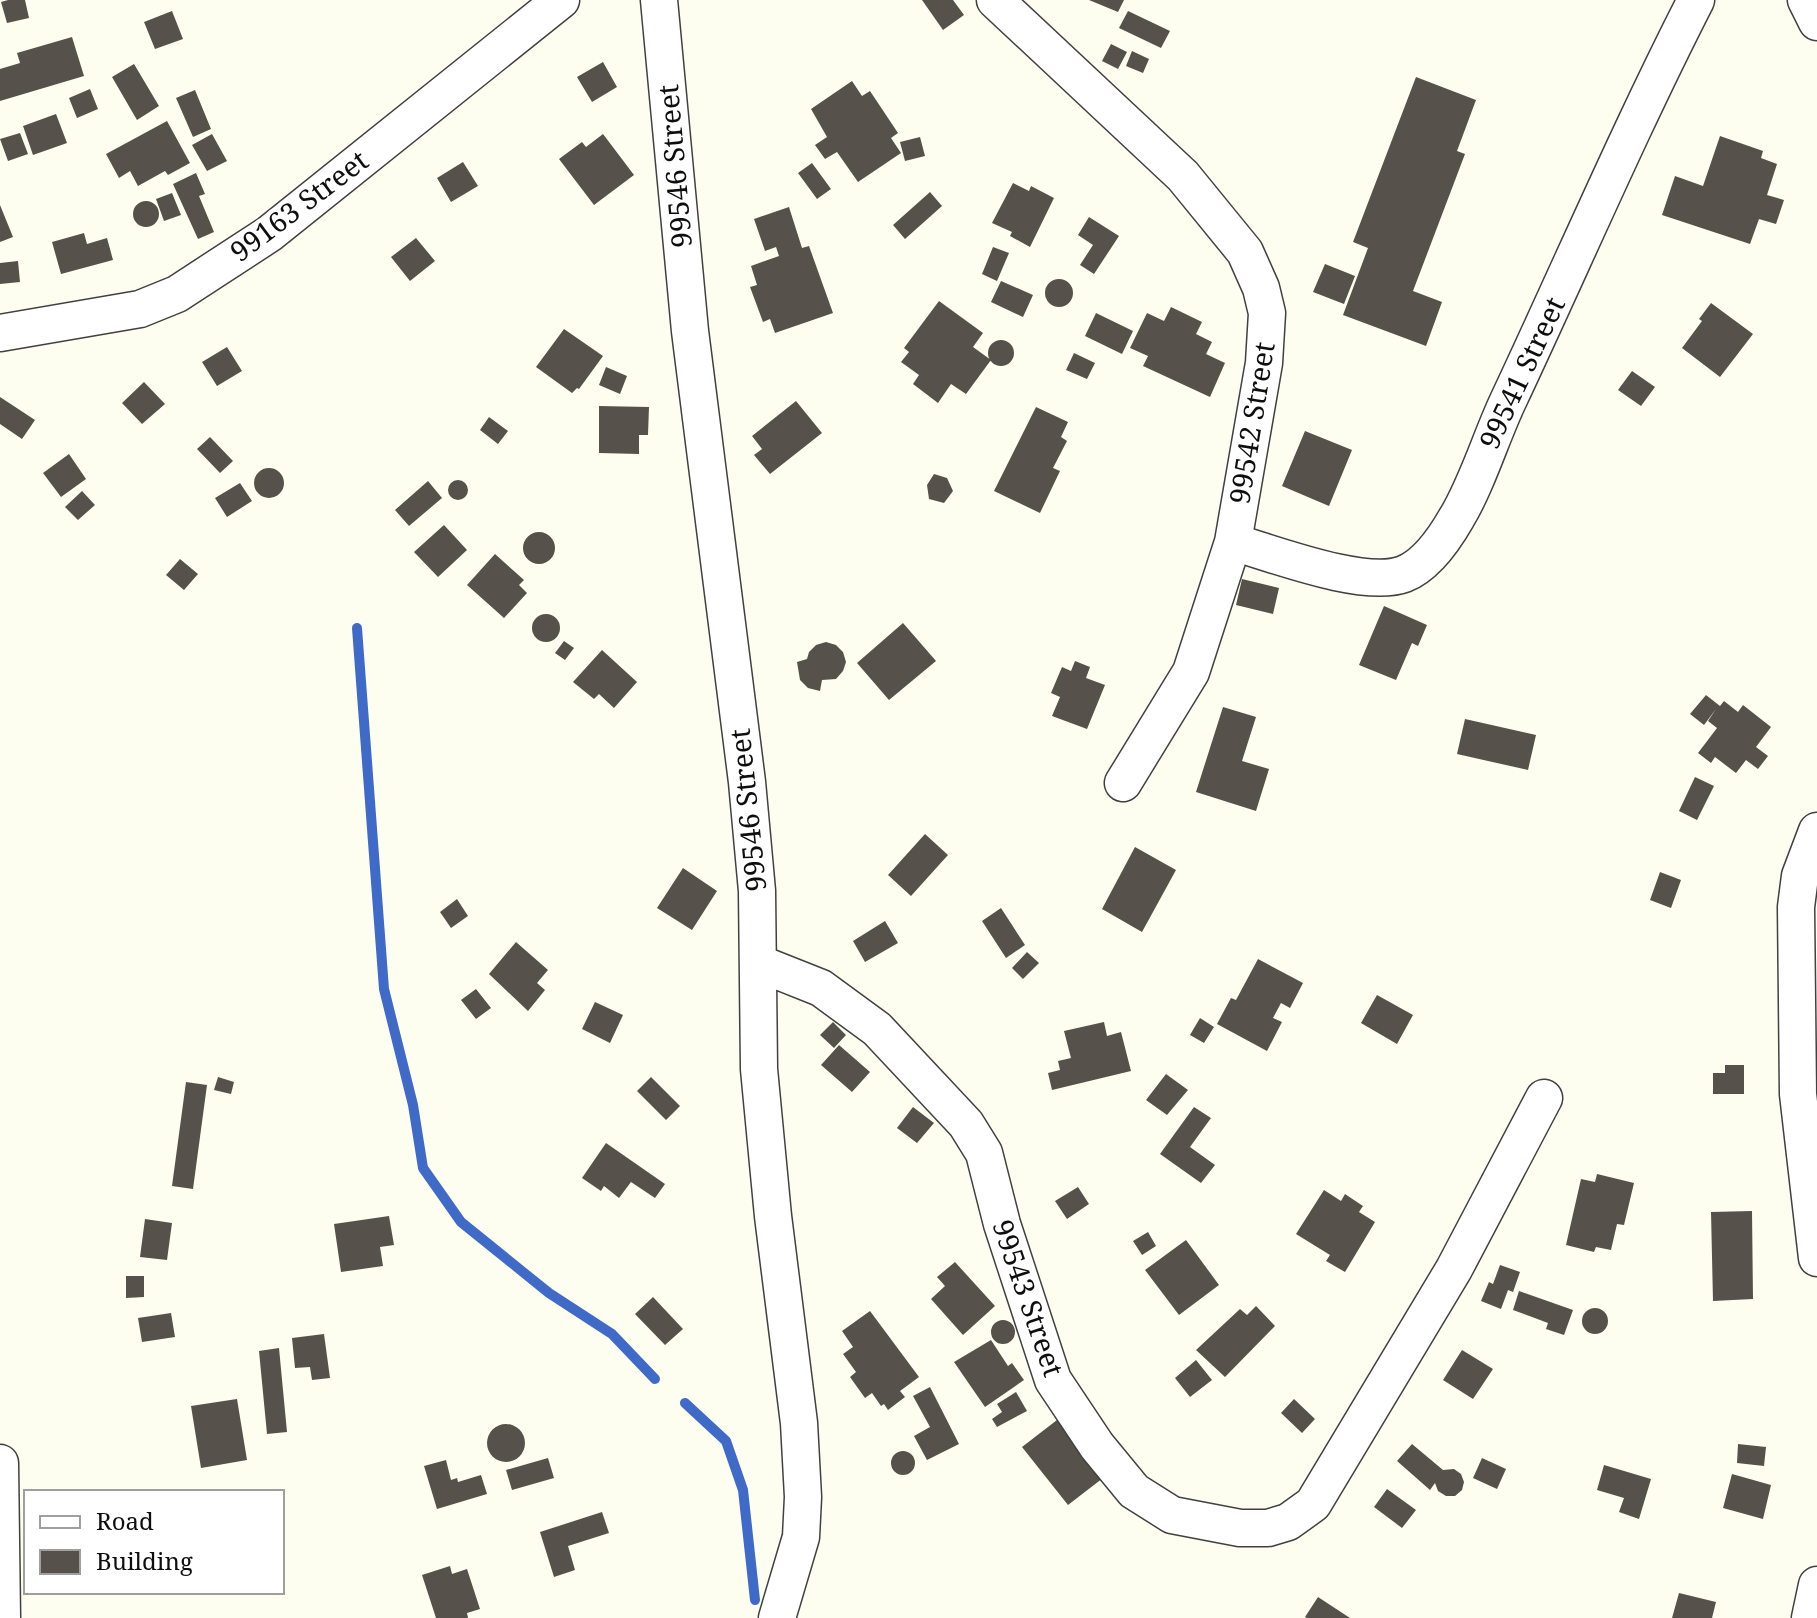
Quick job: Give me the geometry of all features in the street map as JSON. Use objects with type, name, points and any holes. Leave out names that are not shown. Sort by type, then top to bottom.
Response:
[{"type":"street","name":"99163 Street","points":[[0,333],[140,309],[177,294],[269,234],[561,0]]},
{"type":"street","name":"99546 Street","points":[[659,0],[690,331],[747,782],[757,891],[760,1084],[799,1423],[803,1497],[801,1537],[777,1618]]},
{"type":"street","name":"99542 Street","points":[[995,0],[1183,176],[1245,252],[1261,288],[1267,313],[1264,363],[1233,542],[1191,672],[1123,783]]},
{"type":"street","name":"99541 Street","points":[[1233,542],[1323,569],[1380,578],[1404,574],[1425,561],[1458,516],[1653,85],[1696,0]]},
{"type":"street","points":[[1806,0],[1817,22]]},
{"type":"street","points":[[1817,831],[1800,876],[1796,907],[1798,1094],[1817,1258]]},
{"type":"street","name":"99543 Street","points":[[758,963],[821,988],[877,1029],[966,1124],[984,1153],[1002,1224],[1053,1380],[1097,1446],[1134,1491],[1172,1515],[1217,1525],[1268,1528],[1288,1522],[1313,1504],[1454,1269],[1544,1098]]},
{"type":"street","points":[[0,1463],[2,1618]]},
{"type":"street","points":[[1810,1618],[1817,1585]]},
{"type":"building","points":[[25,0],[29,18],[7,23],[1,2]]},
{"type":"building","points":[[922,0],[953,0],[964,15],[943,30]]},
{"type":"building","points":[[1089,0],[1124,0],[1118,12]]},
{"type":"building","points":[[172,11],[183,39],[155,49],[144,22]]},
{"type":"building","points":[[1128,11],[1170,31],[1161,48],[1119,28]]},
{"type":"building","points":[[72,37],[84,76],[0,101],[0,69],[20,63],[17,53]]},
{"type":"building","points":[[1111,44],[1127,52],[1118,69],[1102,61]]},
{"type":"building","points":[[1132,51],[1149,59],[1143,73],[1126,66]]},
{"type":"building","points":[[603,62],[617,87],[592,102],[577,77]]},
{"type":"building","points":[[134,64],[159,106],[137,120],[112,77]]},
{"type":"building","points":[[1416,77],[1476,100],[1457,151],[1465,154],[1413,291],[1442,302],[1426,346],[1343,315],[1368,248],[1353,242]]},
{"type":"building","points":[[852,81],[862,96],[870,91],[898,133],[891,138],[901,153],[858,182],[837,152],[825,159],[815,145],[827,137],[811,109]]},
{"type":"building","points":[[90,89],[98,109],[77,118],[69,98]]},
{"type":"building","points":[[195,90],[211,129],[193,137],[176,98]]},
{"type":"building","points":[[56,114],[67,143],[33,155],[23,126]]},
{"type":"building","points":[[167,121],[190,163],[168,175],[165,171],[138,186],[130,171],[119,178],[106,154]]},
{"type":"building","points":[[20,133],[28,154],[8,161],[0,139]]},
{"type":"building","points":[[212,134],[227,161],[207,171],[192,145]]},
{"type":"building","points":[[603,134],[634,175],[594,205],[559,159],[582,142],[586,147]]},
{"type":"building","points":[[1720,136],[1763,151],[1761,158],[1777,164],[1767,195],[1784,200],[1776,224],[1759,219],[1750,244],[1662,215],[1675,176],[1703,186]]},
{"type":"building","points":[[920,137],[925,156],[905,161],[900,142]]},
{"type":"building","points":[[463,162],[478,186],[451,202],[437,178]]},
{"type":"building","points":[[812,163],[831,189],[817,199],[798,173]]},
{"type":"building","points":[[196,173],[205,194],[199,196],[214,232],[198,239],[173,184]]},
{"type":"building","points":[[1013,183],[1029,191],[1031,186],[1054,198],[1030,247],[1010,236],[1012,232],[992,223]]},
{"type":"building","points":[[930,192],[942,206],[905,239],[893,225]]},
{"type":"building","points":[[172,193],[181,215],[164,221],[156,199]]},
{"type":"building","points":[[146,201],[155,205],[159,214],[155,223],[146,227],[137,223],[133,214],[137,205]]},
{"type":"building","points":[[0,205],[13,237],[0,242]]},
{"type":"building","points":[[789,207],[802,248],[809,246],[833,313],[775,333],[770,319],[763,322],[750,287],[757,285],[751,266],[779,256],[776,247],[765,251],[754,219]]},
{"type":"building","points":[[1089,217],[1119,236],[1094,274],[1080,265],[1093,245],[1078,235]]},
{"type":"building","points":[[84,233],[87,244],[107,238],[113,260],[61,274],[52,242]]},
{"type":"building","points":[[416,238],[435,261],[410,281],[391,257]]},
{"type":"building","points":[[993,247],[1009,253],[997,281],[982,274]]},
{"type":"building","points":[[18,261],[20,282],[0,284],[0,263]]},
{"type":"building","points":[[1325,264],[1355,276],[1344,304],[1313,292]]},
{"type":"building","points":[[1059,279],[1069,283],[1073,293],[1069,303],[1059,307],[1049,303],[1045,293],[1049,283]]},
{"type":"building","points":[[1001,281],[1033,295],[1023,317],[991,302]]},
{"type":"building","points":[[939,301],[983,333],[973,347],[991,360],[966,394],[951,384],[938,403],[913,384],[919,375],[901,362],[909,352],[904,348]]},
{"type":"building","points":[[1711,303],[1753,334],[1720,377],[1682,348]]},
{"type":"building","points":[[1171,307],[1202,322],[1196,334],[1212,342],[1206,354],[1225,363],[1210,397],[1143,366],[1148,356],[1130,348],[1147,313],[1164,321]]},
{"type":"building","points":[[1096,313],[1133,331],[1122,354],[1085,336]]},
{"type":"building","points":[[564,329],[603,356],[579,389],[572,393],[536,367]]},
{"type":"building","points":[[1001,340],[1010,344],[1014,353],[1010,362],[1001,366],[992,362],[988,353],[992,344]]},
{"type":"building","points":[[227,347],[242,371],[217,386],[202,362]]},
{"type":"building","points":[[1074,353],[1095,363],[1087,379],[1066,370]]},
{"type":"building","points":[[606,367],[627,376],[620,394],[599,385]]},
{"type":"building","points":[[1632,371],[1655,387],[1641,406],[1618,390]]},
{"type":"building","points":[[144,382],[165,404],[142,424],[122,403]]},
{"type":"building","points":[[0,397],[35,420],[22,439],[0,424]]},
{"type":"building","points":[[796,401],[822,433],[770,474],[754,455],[762,449],[752,436]]},
{"type":"building","points":[[599,406],[649,407],[648,435],[639,435],[639,454],[599,453]]},
{"type":"building","points":[[1036,407],[1068,422],[1061,437],[1067,441],[1053,468],[1060,471],[1040,513],[994,491]]},
{"type":"building","points":[[489,417],[508,431],[498,444],[480,430]]},
{"type":"building","points":[[1305,431],[1352,450],[1329,506],[1282,486]]},
{"type":"building","points":[[210,437],[233,461],[220,473],[197,449]]},
{"type":"building","points":[[69,454],[86,479],[61,497],[43,473]]},
{"type":"building","points":[[269,468],[275,469],[283,477],[283,489],[275,497],[269,498],[263,497],[255,489],[254,483],[255,477],[263,469]]},
{"type":"building","points":[[934,474],[947,478],[953,491],[944,503],[929,499],[927,485]]},
{"type":"building","points":[[458,480],[465,483],[468,490],[465,497],[458,500],[451,497],[448,490],[451,483]]},
{"type":"building","points":[[428,481],[442,498],[409,526],[395,510]]},
{"type":"building","points":[[240,483],[252,501],[227,517],[215,498]]},
{"type":"building","points":[[82,491],[95,505],[78,520],[65,507]]},
{"type":"building","points":[[444,525],[467,550],[438,577],[414,552]]},
{"type":"building","points":[[539,532],[550,537],[555,548],[550,559],[539,564],[528,559],[523,548],[528,537]]},
{"type":"building","points":[[495,554],[524,580],[519,585],[527,593],[504,618],[467,585]]},
{"type":"building","points":[[180,559],[198,574],[184,590],[166,575]]},
{"type":"building","points":[[1242,579],[1279,588],[1273,614],[1236,605]]},
{"type":"building","points":[[1384,606],[1427,625],[1418,646],[1412,643],[1396,680],[1359,665]]},
{"type":"building","points":[[546,614],[556,618],[560,628],[556,638],[546,642],[536,638],[532,628],[536,618]]},
{"type":"building","points":[[903,623],[936,661],[889,700],[857,663]]},
{"type":"building","points":[[564,641],[574,648],[565,660],[555,653]]},
{"type":"building","points":[[826,642],[836,645],[843,652],[846,662],[843,671],[836,679],[822,680],[820,691],[808,688],[800,680],[797,662],[807,659],[816,645]]},
{"type":"building","points":[[602,650],[637,682],[614,708],[599,694],[594,699],[573,682]]},
{"type":"building","points":[[1075,661],[1090,667],[1086,678],[1105,685],[1087,729],[1052,716],[1060,697],[1051,693],[1062,667],[1071,671]]},
{"type":"building","points":[[1706,695],[1720,706],[1724,701],[1738,712],[1743,705],[1771,727],[1756,747],[1768,756],[1758,769],[1746,760],[1736,773],[1715,757],[1711,763],[1698,753],[1717,728],[1708,721],[1716,709],[1704,725],[1690,714]]},
{"type":"building","points":[[1223,707],[1256,717],[1242,761],[1269,769],[1256,811],[1196,792]]},
{"type":"building","points":[[1465,719],[1536,735],[1528,770],[1457,754]]},
{"type":"building","points":[[1695,777],[1714,786],[1697,820],[1679,811]]},
{"type":"building","points":[[925,834],[948,855],[911,896],[888,875]]},
{"type":"building","points":[[1135,847],[1176,870],[1142,932],[1102,909]]},
{"type":"building","points":[[683,868],[717,891],[692,930],[657,908]]},
{"type":"building","points":[[1660,872],[1681,880],[1671,908],[1650,900]]},
{"type":"building","points":[[457,899],[468,916],[451,928],[440,912]]},
{"type":"building","points":[[1001,908],[1025,945],[1006,958],[982,921]]},
{"type":"building","points":[[885,921],[898,943],[865,962],[853,941]]},
{"type":"building","points":[[516,942],[548,970],[537,983],[545,990],[528,1011],[489,974]]},
{"type":"building","points":[[1027,952],[1039,963],[1023,979],[1012,968]]},
{"type":"building","points":[[1258,959],[1303,983],[1290,1008],[1281,1003],[1273,1018],[1282,1022],[1267,1051],[1217,1024],[1231,998],[1236,1000]]},
{"type":"building","points":[[476,989],[491,1008],[476,1019],[461,1000]]},
{"type":"building","points":[[1377,995],[1413,1015],[1397,1044],[1361,1023]]},
{"type":"building","points":[[595,1002],[623,1015],[610,1043],[582,1029]]},
{"type":"building","points":[[1200,1018],[1214,1027],[1204,1043],[1190,1035]]},
{"type":"building","points":[[833,1022],[846,1035],[834,1048],[820,1035]]},
{"type":"building","points":[[1104,1022],[1107,1036],[1121,1032],[1131,1071],[1052,1090],[1048,1073],[1060,1070],[1058,1061],[1071,1058],[1064,1031]]},
{"type":"building","points":[[839,1045],[870,1072],[852,1092],[821,1065]]},
{"type":"building","points":[[1725,1065],[1744,1065],[1744,1094],[1713,1094],[1713,1073],[1725,1073]]},
{"type":"building","points":[[1166,1074],[1188,1090],[1167,1115],[1146,1100]]},
{"type":"building","points":[[218,1077],[234,1082],[231,1094],[214,1090]]},
{"type":"building","points":[[651,1077],[680,1106],[666,1120],[637,1091]]},
{"type":"building","points":[[186,1082],[207,1085],[193,1189],[172,1186]]},
{"type":"building","points":[[913,1107],[934,1123],[917,1143],[897,1128]]},
{"type":"building","points":[[1194,1107],[1211,1118],[1190,1147],[1215,1165],[1201,1183],[1160,1154]]},
{"type":"building","points":[[606,1143],[665,1184],[655,1198],[631,1182],[619,1198],[604,1186],[601,1191],[582,1178]]},
{"type":"building","points":[[1597,1174],[1634,1183],[1624,1225],[1617,1224],[1611,1250],[1596,1247],[1594,1252],[1566,1245],[1581,1179],[1595,1182]]},
{"type":"building","points":[[1078,1187],[1089,1204],[1067,1219],[1055,1201]]},
{"type":"building","points":[[1324,1190],[1341,1201],[1345,1194],[1363,1206],[1359,1212],[1375,1222],[1345,1272],[1326,1261],[1330,1255],[1296,1234]]},
{"type":"building","points":[[1752,1211],[1753,1299],[1713,1301],[1711,1212]]},
{"type":"building","points":[[389,1216],[394,1245],[380,1247],[383,1266],[341,1272],[334,1224]]},
{"type":"building","points":[[145,1219],[172,1223],[167,1260],[140,1257]]},
{"type":"building","points":[[1148,1232],[1156,1246],[1142,1255],[1133,1241]]},
{"type":"building","points":[[1186,1240],[1219,1285],[1179,1315],[1145,1270]]},
{"type":"building","points":[[955,1262],[995,1306],[963,1335],[931,1299],[945,1286],[937,1277]]},
{"type":"building","points":[[1500,1265],[1520,1272],[1513,1292],[1508,1290],[1501,1309],[1481,1301],[1489,1282],[1493,1284]]},
{"type":"building","points":[[126,1276],[144,1276],[144,1297],[126,1298]]},
{"type":"building","points":[[1519,1291],[1573,1310],[1564,1335],[1546,1329],[1548,1323],[1513,1310]]},
{"type":"building","points":[[653,1297],[683,1329],[665,1345],[635,1314]]},
{"type":"building","points":[[1256,1306],[1275,1326],[1225,1377],[1196,1350],[1240,1309],[1247,1315]]},
{"type":"building","points":[[1595,1308],[1604,1312],[1608,1321],[1604,1330],[1595,1334],[1586,1330],[1582,1321],[1586,1312]]},
{"type":"building","points":[[870,1311],[919,1377],[900,1391],[905,1397],[888,1410],[872,1393],[865,1398],[850,1377],[856,1372],[843,1354],[853,1347],[842,1331]]},
{"type":"building","points":[[171,1313],[175,1337],[142,1342],[138,1318]]},
{"type":"building","points":[[998,1320],[1008,1320],[1015,1327],[1015,1337],[1008,1344],[998,1344],[991,1337],[991,1327]]},
{"type":"building","points":[[324,1334],[330,1378],[312,1380],[310,1367],[295,1368],[292,1338]]},
{"type":"building","points":[[991,1340],[1008,1366],[1012,1363],[1024,1380],[985,1407],[954,1362]]},
{"type":"building","points":[[279,1348],[287,1432],[267,1434],[259,1351]]},
{"type":"building","points":[[1462,1350],[1493,1369],[1473,1399],[1443,1380]]},
{"type":"building","points":[[1196,1360],[1212,1380],[1190,1397],[1175,1378]]},
{"type":"building","points":[[930,1387],[959,1444],[927,1460],[914,1436],[930,1427],[913,1396]]},
{"type":"building","points":[[1016,1392],[1027,1411],[997,1427],[992,1419],[1002,1412],[997,1404]]},
{"type":"building","points":[[237,1399],[247,1460],[201,1468],[191,1406]]},
{"type":"building","points":[[1294,1399],[1315,1419],[1302,1433],[1281,1413]]},
{"type":"building","points":[[1057,1420],[1103,1478],[1068,1505],[1022,1447]]},
{"type":"building","points":[[506,1424],[519,1430],[525,1443],[519,1456],[506,1462],[493,1456],[487,1443],[493,1430]]},
{"type":"building","points":[[1412,1444],[1443,1470],[1454,1469],[1461,1474],[1464,1482],[1462,1490],[1455,1496],[1446,1496],[1438,1491],[1435,1483],[1430,1490],[1397,1461]]},
{"type":"building","points":[[1738,1444],[1766,1447],[1764,1466],[1737,1463]]},
{"type":"building","points":[[903,1451],[911,1455],[915,1463],[911,1471],[903,1475],[895,1471],[891,1463],[895,1455]]},
{"type":"building","points":[[548,1458],[554,1478],[512,1490],[506,1470]]},
{"type":"building","points":[[1482,1458],[1506,1469],[1497,1489],[1473,1478]]},
{"type":"building","points":[[446,1460],[451,1480],[457,1478],[458,1482],[481,1475],[487,1494],[437,1509],[424,1466]]},
{"type":"building","points":[[1604,1465],[1651,1479],[1639,1519],[1619,1512],[1624,1498],[1597,1490]]},
{"type":"building","points":[[1732,1474],[1771,1485],[1763,1519],[1723,1508]]},
{"type":"building","points":[[1387,1489],[1416,1510],[1402,1528],[1374,1507]]},
{"type":"building","points":[[602,1512],[609,1533],[568,1546],[575,1570],[554,1577],[540,1532]]},
{"type":"building","points":[[450,1566],[452,1574],[467,1569],[480,1609],[467,1613],[468,1618],[436,1618],[422,1575]]},
{"type":"building","points":[[1679,1593],[1716,1602],[1712,1618],[1672,1618]]},
{"type":"building","points":[[1318,1597],[1350,1618],[1305,1617]]},
{"type":"waterway","points":[[357,628],[384,989],[413,1105],[423,1168],[461,1222],[549,1293],[612,1334],[655,1379]]},
{"type":"waterway","points":[[685,1403],[726,1441],[743,1490],[755,1600]]}]
